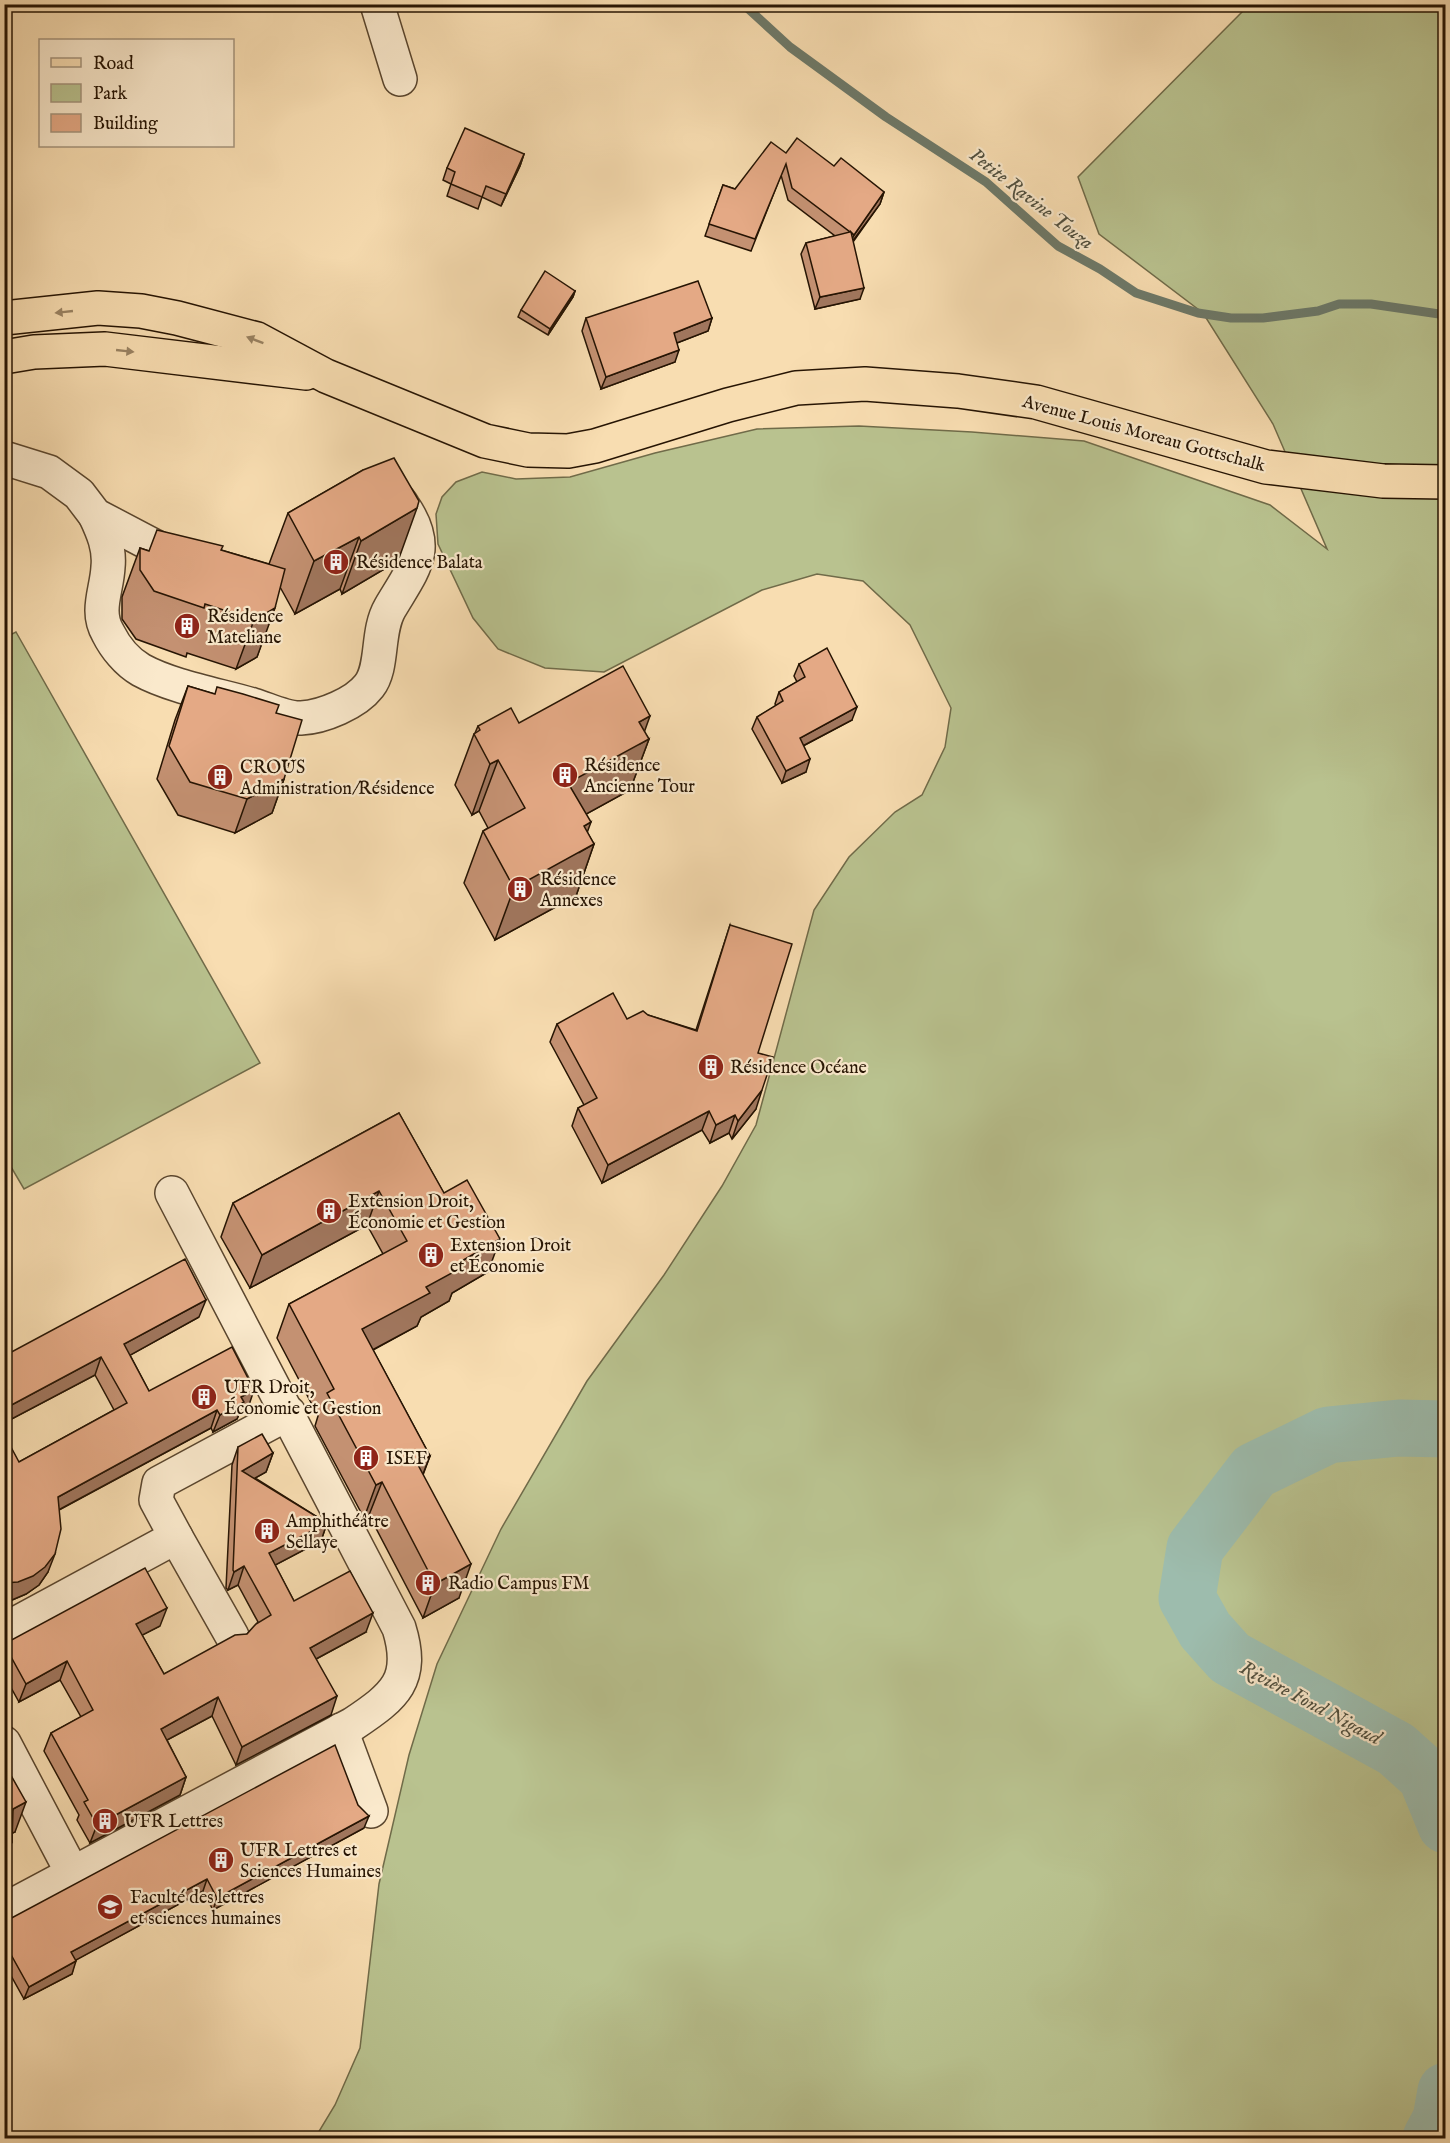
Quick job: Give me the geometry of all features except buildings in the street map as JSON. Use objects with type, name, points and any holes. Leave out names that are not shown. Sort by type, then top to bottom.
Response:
[{"type":"main road","name":"Avenue Louis Moreau Gottschalk","points":[[4,318],[98,308],[141,311],[257,339],[326,376],[485,441],[528,450],[568,452],[595,446],[728,405],[796,388],[865,384],[958,391],[1036,402],[1266,467],[1383,481],[1446,482]]},
{"type":"main road","name":"Avenue Louis Moreau Gottschalk","points":[[4,357],[34,352],[105,349],[326,376]]},
{"type":"street","points":[[377,4],[400,80]]},
{"type":"street","points":[[4,458],[49,472],[79,494],[95,515],[106,540],[109,566],[100,615],[107,632],[123,655],[140,670],[299,719],[339,707],[369,686],[376,672],[380,632],[389,610],[416,568],[419,551],[417,532],[412,518],[399,500],[387,491],[370,491],[349,500]]},
{"type":"street","points":[[95,515],[220,580]]},
{"type":"street","points":[[4,1910],[342,1730],[388,1699],[402,1681],[406,1661],[404,1643],[372,1572],[172,1193]]},
{"type":"street","points":[[232,1636],[156,1500],[159,1483],[288,1413]]},
{"type":"street","points":[[4,1630],[176,1537]]},
{"type":"street","points":[[342,1730],[371,1811]]},
{"type":"street","points":[[4,1743],[73,1874]]},
{"type":"green space","points":[[1249,5],[1445,5],[1445,2138],[315,2138],[335,2105],[360,2048],[379,1884],[409,1755],[437,1664],[501,1529],[587,1381],[664,1275],[722,1186],[756,1125],[814,910],[849,857],[895,812],[922,795],[945,747],[951,708],[910,625],[863,581],[817,574],[762,590],[604,672],[545,668],[498,649],[473,618],[438,544],[436,514],[442,497],[456,482],[482,472],[516,479],[570,477],[655,453],[757,429],[859,426],[972,432],[1084,441],[1270,505],[1327,549],[1273,424],[1203,313],[1099,234],[1078,177]]},
{"type":"green space","points":[[16,632],[260,1063],[24,1189],[4,1155],[4,638]]},
{"type":"waterway","name":"Petite Ravine Touza","points":[[743,4],[790,47],[886,117],[986,182],[1058,246],[1100,269],[1136,293],[1198,313],[1231,318],[1263,318],[1318,311],[1339,304],[1371,304],[1446,315]]},
{"type":"waterway","name":"Rivière Fond Nigaud","points":[[1446,1429],[1399,1428],[1328,1435],[1254,1471],[1195,1548],[1187,1598],[1205,1630],[1230,1658],[1396,1749],[1426,1776],[1446,1825]]},
{"type":"waterway","name":"Rivière Fond Nigaud","points":[[1431,2138],[1441,2119],[1446,2091]]},
{"type":"place","name":"Résidence Balata","points":[[336,562]]},
{"type":"place","name":"Résidence Mateliane","points":[[187,626]]},
{"type":"place","name":"Résidence Ancienne Tour","points":[[565,775]]},
{"type":"place","name":"CROUS Administration/Résidence","points":[[220,777]]},
{"type":"place","name":"Résidence Annexes","points":[[520,889]]},
{"type":"place","name":"Résidence Océane","points":[[711,1067]]},
{"type":"place","name":"Extension Droit, Économie et Gestion","points":[[329,1211]]},
{"type":"place","name":"Extension Droit et Économie","points":[[431,1255]]},
{"type":"place","name":"UFR Droit, Économie et Gestion","points":[[204,1397]]},
{"type":"place","name":"ISEF","points":[[366,1458]]},
{"type":"place","name":"Amphithéâtre Sellaye","points":[[267,1531]]},
{"type":"place","name":"Radio Campus FM","points":[[428,1583]]},
{"type":"place","name":"UFR Lettres","points":[[105,1821]]},
{"type":"place","name":"UFR Lettres et Sciences Humaines","points":[[221,1860]]},
{"type":"place","name":"Faculté des lettres et sciences humaines","points":[[110,1907]]}]
